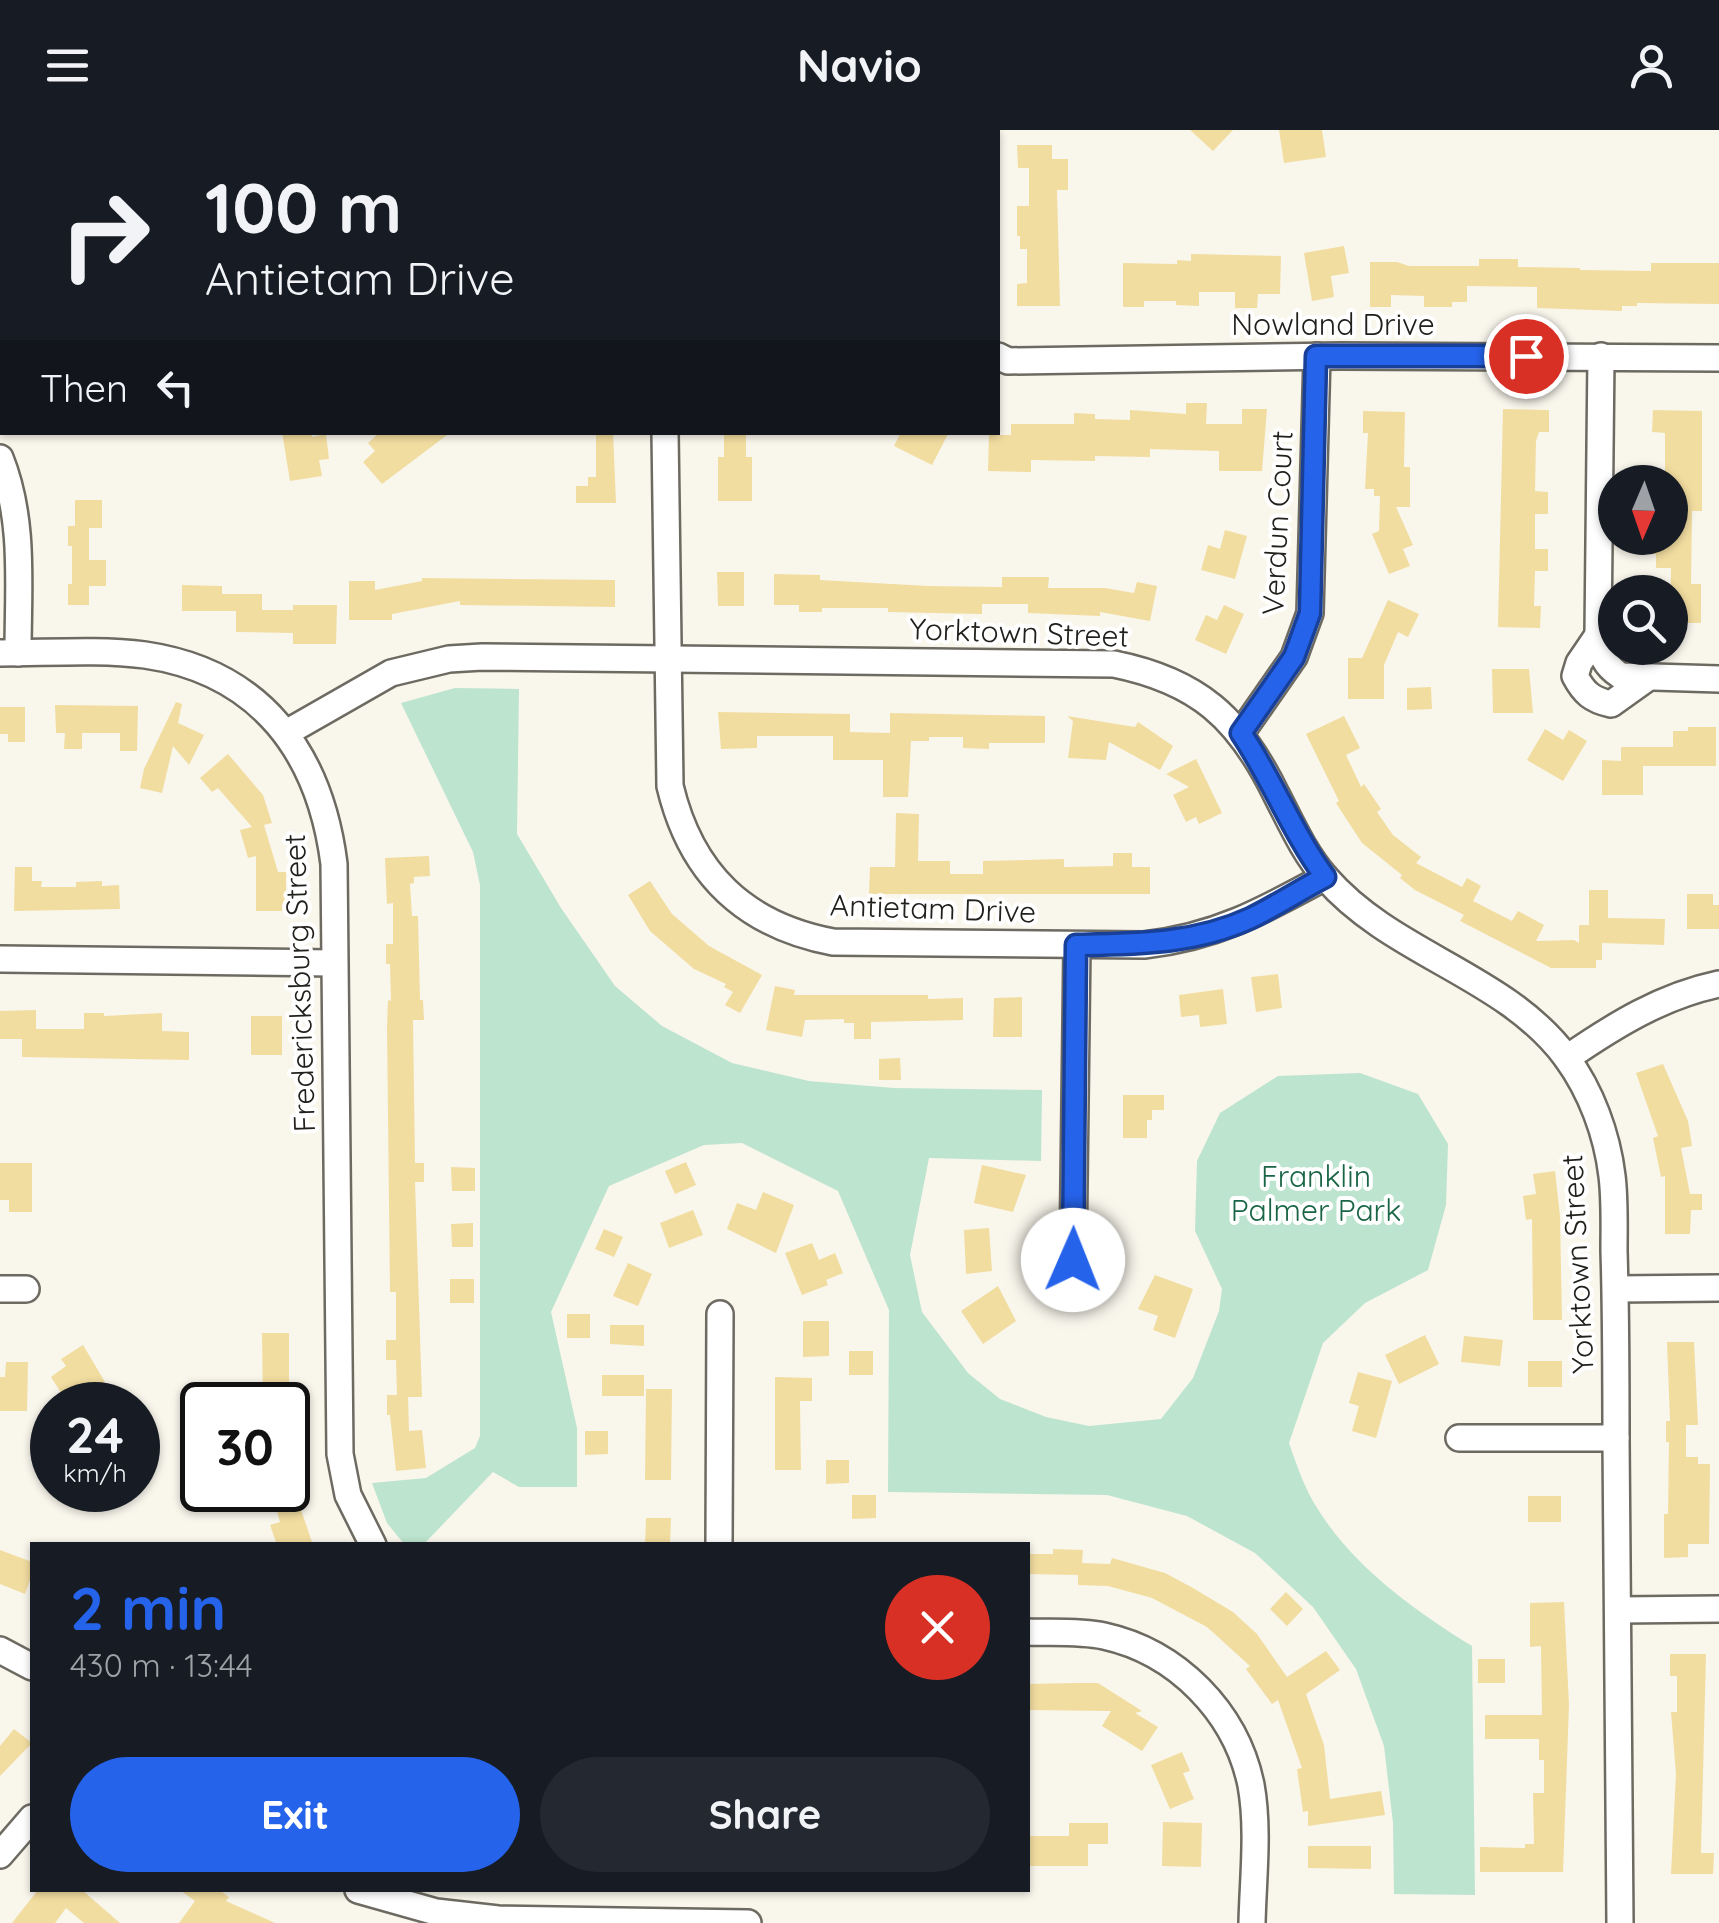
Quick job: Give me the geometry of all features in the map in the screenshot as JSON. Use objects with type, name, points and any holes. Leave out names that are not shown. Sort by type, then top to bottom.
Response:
[{"type":"street","name":"Nowland Drive","points":[[1001,363],[1316,356],[1719,358]]},
{"type":"street","name":"Verdun Court","points":[[1241,733],[1294,657],[1310,613],[1316,356]]},
{"type":"street","points":[[1601,356],[1598,635],[1602,658],[1621,676],[1719,678]]},
{"type":"street","name":"Antietam Drive","points":[[665,435],[668,766],[677,813],[687,839],[705,868],[745,908],[787,930],[833,942],[1144,945],[1203,935],[1252,918],[1325,877]]},
{"type":"street","points":[[0,458],[14,500],[18,531],[9,653]]},
{"type":"street","name":"Fredericksburg Street","points":[[9,653],[142,655],[178,662],[240,691],[286,733],[312,775],[329,825],[334,864],[340,1454],[348,1495],[372,1542]]},
{"type":"street","name":"Yorktown Street","points":[[286,733],[391,673],[449,658],[1114,664],[1148,670],[1183,685],[1212,704],[1241,733],[1260,762],[1303,847],[1325,877],[1350,903],[1383,928],[1523,1012],[1567,1058],[1595,1110],[1613,1179],[1620,1923]]},
{"type":"street","points":[[1073,1260],[1076,945]]},
{"type":"street","points":[[0,959],[334,963]]},
{"type":"street","points":[[1567,1058],[1653,1005],[1719,984]]},
{"type":"street","points":[[1616,1289],[1719,1288]]},
{"type":"street","points":[[719,1542],[720,1314]]},
{"type":"street","points":[[1458,1438],[1616,1438]]},
{"type":"street","points":[[1618,1610],[1719,1609]]},
{"type":"street","points":[[1030,1632],[1082,1633],[1121,1640],[1159,1657],[1187,1676],[1211,1701],[1230,1729],[1251,1786],[1252,1923]]},
{"type":"street","points":[[0,1650],[30,1666]]},
{"type":"street","points":[[0,1855],[30,1820]]},
{"type":"street","points":[[365,1892],[436,1912],[498,1920],[748,1923]]},
{"type":"green space","name":"Franklin Palmer Park","points":[[455,688],[519,689],[517,834],[561,908],[615,986],[662,1026],[732,1063],[809,1081],[894,1088],[1042,1090],[1041,1161],[929,1158],[910,1255],[922,1312],[968,1373],[1000,1399],[1046,1417],[1089,1426],[1161,1419],[1193,1378],[1219,1311],[1222,1289],[1195,1231],[1197,1161],[1220,1113],[1278,1076],[1360,1073],[1418,1094],[1448,1144],[1446,1205],[1428,1270],[1365,1303],[1323,1343],[1289,1443],[1309,1494],[1341,1540],[1402,1599],[1472,1646],[1475,1895],[1394,1894],[1393,1823],[1384,1746],[1356,1669],[1313,1607],[1255,1553],[1187,1516],[1107,1495],[888,1492],[889,1310],[838,1191],[742,1143],[704,1145],[609,1186],[551,1312],[577,1428],[577,1487],[519,1487],[493,1472],[426,1542],[403,1542],[387,1523],[372,1483],[426,1478],[475,1448],[480,1436],[480,885],[473,852],[401,703]]},
{"type":"building","points":[[1190,130],[1233,130],[1213,151]]},
{"type":"building","points":[[1279,130],[1322,130],[1326,157],[1284,163]]},
{"type":"building","points":[[1017,145],[1052,145],[1052,159],[1068,159],[1068,190],[1057,190],[1060,306],[1017,306],[1017,284],[1027,283],[1027,249],[1020,249],[1017,206],[1029,206],[1029,168],[1018,168]]},
{"type":"building","points":[[1344,246],[1349,273],[1331,276],[1334,297],[1312,301],[1304,253]]},
{"type":"building","points":[[1191,254],[1281,256],[1280,294],[1258,294],[1257,308],[1235,308],[1235,292],[1199,292],[1199,306],[1144,301],[1144,307],[1123,307],[1123,263],[1177,264],[1177,260],[1191,261]]},
{"type":"building","points":[[1479,259],[1518,259],[1518,267],[1580,270],[1651,271],[1651,263],[1719,263],[1719,304],[1637,303],[1622,306],[1622,311],[1537,308],[1537,287],[1467,286],[1467,302],[1452,302],[1452,307],[1424,307],[1424,296],[1391,295],[1391,307],[1370,307],[1370,262],[1479,266]]},
{"type":"building","points":[[1186,403],[1207,403],[1206,424],[1242,424],[1242,409],[1267,409],[1262,471],[1219,471],[1219,451],[1150,449],[1150,457],[1031,460],[1031,472],[988,471],[989,435],[1011,435],[1011,424],[1074,424],[1074,413],[1095,414],[1095,419],[1130,420],[1130,410],[1186,414]]},
{"type":"building","points":[[1503,409],[1549,410],[1549,432],[1539,432],[1536,441],[1535,491],[1548,492],[1548,514],[1535,514],[1535,549],[1548,549],[1548,571],[1535,571],[1534,606],[1541,606],[1540,628],[1498,627]]},
{"type":"building","points":[[1653,410],[1702,411],[1702,511],[1692,511],[1691,584],[1701,584],[1701,623],[1688,623],[1688,575],[1671,575],[1671,568],[1656,568],[1656,555],[1688,555],[1688,465],[1665,465],[1665,433],[1652,432]]},
{"type":"building","points":[[1363,411],[1405,412],[1404,467],[1410,467],[1410,507],[1396,507],[1413,545],[1403,549],[1410,566],[1389,574],[1372,534],[1379,531],[1380,496],[1374,496],[1374,489],[1365,489],[1368,433],[1363,433]]},
{"type":"building","points":[[282,435],[326,435],[329,459],[319,460],[322,476],[290,481]]},
{"type":"building","points":[[377,435],[447,435],[382,484],[363,462],[375,451],[368,443]]},
{"type":"building","points":[[596,435],[613,435],[616,503],[576,503],[576,486],[588,486],[588,477],[596,477]]},
{"type":"building","points":[[724,435],[746,435],[746,457],[752,457],[752,501],[718,501],[718,457],[724,457]]},
{"type":"building","points":[[900,435],[947,435],[932,465],[894,446]]},
{"type":"building","points":[[75,500],[102,500],[102,528],[89,528],[89,560],[106,560],[106,586],[89,586],[89,605],[68,605],[72,546],[68,546],[68,526],[75,526]]},
{"type":"building","points":[[1225,530],[1247,536],[1235,579],[1201,570],[1208,545],[1220,549]]},
{"type":"building","points":[[717,572],[744,572],[744,606],[718,606]]},
{"type":"building","points":[[774,574],[820,575],[820,580],[1002,587],[1002,577],[1049,577],[1048,588],[1105,588],[1134,593],[1137,582],[1157,586],[1150,621],[1100,612],[1100,616],[1028,613],[1028,604],[982,604],[982,614],[888,612],[888,608],[799,612],[799,605],[774,605]]},
{"type":"building","points":[[422,578],[615,580],[615,607],[460,605],[460,601],[392,614],[392,620],[349,620],[349,581],[375,581],[375,590]]},
{"type":"building","points":[[182,585],[222,586],[222,594],[262,594],[262,610],[337,605],[336,644],[293,644],[293,633],[236,632],[236,611],[182,611]]},
{"type":"building","points":[[1388,600],[1419,614],[1408,637],[1398,632],[1384,665],[1384,699],[1348,699],[1348,658],[1362,658]]},
{"type":"building","points":[[1224,605],[1244,614],[1226,654],[1195,640],[1206,615],[1217,620]]},
{"type":"building","points":[[1492,669],[1529,669],[1533,713],[1493,713]]},
{"type":"building","points":[[1431,687],[1432,709],[1407,710],[1407,688]]},
{"type":"building","points":[[176,702],[182,704],[178,723],[204,735],[189,765],[173,746],[162,793],[140,788],[144,769]]},
{"type":"building","points":[[55,705],[138,706],[137,751],[120,751],[120,733],[82,733],[82,749],[64,749],[65,733],[56,733]]},
{"type":"building","points":[[0,707],[25,707],[25,742],[8,742],[8,734],[0,734]]},
{"type":"building","points":[[718,712],[850,714],[850,732],[890,733],[890,713],[1045,716],[1045,743],[989,743],[989,749],[963,748],[963,737],[911,741],[908,797],[883,797],[883,760],[833,760],[833,736],[757,736],[757,748],[721,749]]},
{"type":"building","points":[[1067,716],[1135,727],[1138,722],[1173,746],[1160,770],[1109,742],[1106,760],[1068,758],[1073,721]]},
{"type":"building","points":[[1344,716],[1360,748],[1346,755],[1361,787],[1364,784],[1381,809],[1377,812],[1393,835],[1421,857],[1416,863],[1462,887],[1467,878],[1481,886],[1473,901],[1512,921],[1518,911],[1544,925],[1536,941],[1579,943],[1579,925],[1589,925],[1589,890],[1608,890],[1608,918],[1665,919],[1664,945],[1602,943],[1602,960],[1596,960],[1596,968],[1551,968],[1460,921],[1464,915],[1415,890],[1362,843],[1336,803],[1339,801],[1306,734]]},
{"type":"building","points":[[1688,727],[1716,727],[1716,766],[1643,766],[1643,795],[1602,795],[1602,760],[1621,761],[1621,747],[1673,747],[1673,731],[1688,731]]},
{"type":"building","points":[[1545,729],[1563,740],[1569,730],[1587,741],[1563,781],[1527,760]]},
{"type":"building","points":[[228,754],[263,795],[272,823],[264,825],[278,872],[286,872],[286,911],[256,911],[256,856],[248,858],[240,830],[252,827],[218,788],[212,792],[200,778]]},
{"type":"building","points":[[1196,759],[1222,813],[1199,824],[1196,817],[1186,822],[1173,795],[1189,787],[1166,774]]},
{"type":"building","points":[[896,813],[919,814],[918,861],[950,861],[950,874],[983,874],[983,861],[1064,859],[1064,867],[1113,866],[1113,853],[1132,853],[1132,867],[1150,867],[1150,894],[869,894],[870,867],[895,867]]},
{"type":"building","points":[[429,856],[430,876],[414,877],[410,884],[412,916],[418,916],[424,1020],[413,1020],[415,1163],[424,1163],[424,1182],[415,1182],[422,1397],[408,1397],[409,1431],[422,1430],[426,1468],[396,1471],[387,1395],[397,1395],[396,1360],[386,1360],[386,1340],[396,1340],[396,1292],[390,1292],[387,1027],[388,1000],[391,1001],[390,964],[386,964],[386,944],[393,944],[393,903],[387,904],[385,858]]},
{"type":"building","points":[[15,867],[32,867],[32,881],[42,881],[41,887],[76,887],[76,882],[102,881],[102,886],[119,885],[120,909],[14,911]]},
{"type":"building","points":[[650,881],[672,914],[709,946],[762,975],[740,1013],[725,1005],[733,992],[724,987],[726,984],[694,969],[650,931],[628,895]]},
{"type":"building","points":[[1687,894],[1713,894],[1713,905],[1719,905],[1719,929],[1687,929]]},
{"type":"building","points":[[1278,974],[1282,1008],[1256,1012],[1251,977]]},
{"type":"building","points":[[775,986],[795,990],[794,995],[963,998],[963,1020],[871,1022],[871,1039],[854,1039],[854,1023],[844,1023],[844,1019],[805,1020],[802,1037],[766,1030]]},
{"type":"building","points":[[1223,989],[1227,1024],[1200,1027],[1199,1015],[1181,1017],[1179,995]]},
{"type":"building","points":[[1022,997],[1022,1037],[993,1037],[994,998]]},
{"type":"building","points":[[36,1010],[36,1029],[84,1029],[84,1013],[162,1013],[162,1031],[189,1032],[189,1060],[22,1057],[22,1039],[0,1039],[0,1011]]},
{"type":"building","points":[[251,1016],[282,1016],[282,1055],[251,1055]]},
{"type":"building","points":[[900,1058],[901,1080],[879,1080],[879,1059]]},
{"type":"building","points":[[1663,1064],[1688,1121],[1692,1146],[1681,1148],[1690,1194],[1702,1194],[1702,1210],[1691,1210],[1690,1234],[1665,1234],[1665,1176],[1661,1177],[1653,1138],[1658,1136],[1636,1073]]},
{"type":"building","points":[[1123,1095],[1164,1095],[1164,1110],[1152,1110],[1152,1120],[1147,1120],[1147,1138],[1123,1138]]},
{"type":"building","points":[[686,1162],[696,1185],[675,1194],[665,1171]]},
{"type":"building","points":[[0,1163],[32,1163],[32,1212],[9,1212],[9,1200],[0,1200]]},
{"type":"building","points":[[982,1165],[1026,1175],[1013,1212],[974,1203]]},
{"type":"building","points":[[451,1167],[475,1168],[475,1191],[452,1191]]},
{"type":"building","points":[[1555,1171],[1562,1320],[1533,1320],[1532,1219],[1526,1220],[1523,1196],[1536,1194],[1533,1174]]},
{"type":"building","points":[[763,1192],[794,1205],[776,1253],[727,1229],[737,1203],[756,1210]]},
{"type":"building","points":[[693,1210],[703,1235],[669,1248],[660,1223]]},
{"type":"building","points":[[473,1223],[473,1247],[452,1247],[451,1224]]},
{"type":"building","points":[[989,1228],[992,1271],[966,1274],[964,1230]]},
{"type":"building","points":[[604,1229],[623,1237],[614,1257],[595,1249]]},
{"type":"building","points":[[812,1243],[819,1260],[835,1253],[843,1273],[826,1280],[828,1285],[802,1295],[785,1253]]},
{"type":"building","points":[[628,1263],[652,1274],[638,1306],[613,1296]]},
{"type":"building","points":[[1155,1275],[1193,1289],[1175,1338],[1153,1330],[1158,1316],[1138,1309]]},
{"type":"building","points":[[450,1279],[474,1279],[474,1303],[450,1303]]},
{"type":"building","points":[[998,1286],[1016,1321],[983,1344],[961,1311]]},
{"type":"building","points":[[567,1314],[590,1314],[590,1338],[567,1338]]},
{"type":"building","points":[[803,1321],[829,1321],[829,1356],[803,1357]]},
{"type":"building","points":[[610,1325],[644,1325],[644,1346],[610,1344]]},
{"type":"building","points":[[262,1333],[289,1333],[289,1382],[263,1382]]},
{"type":"building","points":[[1425,1335],[1439,1364],[1399,1384],[1385,1355]]},
{"type":"building","points":[[1464,1336],[1503,1340],[1500,1366],[1461,1362]]},
{"type":"building","points":[[1667,1342],[1694,1342],[1698,1425],[1686,1425],[1686,1457],[1698,1457],[1698,1464],[1710,1464],[1709,1544],[1688,1544],[1688,1557],[1664,1558],[1664,1514],[1668,1514],[1666,1421],[1670,1421]]},
{"type":"building","points":[[83,1345],[105,1382],[54,1382],[51,1377],[66,1366],[61,1359]]},
{"type":"building","points":[[849,1351],[873,1351],[873,1375],[849,1375]]},
{"type":"building","points":[[1528,1361],[1562,1361],[1562,1387],[1528,1387]]},
{"type":"building","points":[[6,1362],[28,1362],[27,1411],[0,1411],[0,1377],[5,1377]]},
{"type":"building","points":[[1358,1372],[1392,1381],[1376,1438],[1352,1431],[1359,1406],[1349,1403]]},
{"type":"building","points":[[602,1375],[644,1375],[644,1396],[602,1396]]},
{"type":"building","points":[[775,1377],[812,1378],[812,1401],[800,1401],[801,1470],[775,1470]]},
{"type":"building","points":[[646,1389],[672,1389],[671,1480],[645,1480]]},
{"type":"building","points":[[585,1431],[608,1431],[608,1454],[585,1455]]},
{"type":"building","points":[[826,1460],[849,1460],[849,1483],[826,1484]]},
{"type":"building","points":[[852,1495],[876,1495],[876,1518],[852,1519]]},
{"type":"building","points":[[1528,1496],[1561,1496],[1561,1522],[1528,1522]]},
{"type":"building","points":[[277,1512],[302,1512],[312,1542],[276,1542],[270,1525],[280,1522]]},
{"type":"building","points":[[646,1518],[671,1518],[670,1542],[645,1542]]},
{"type":"building","points":[[1053,1549],[1083,1550],[1082,1563],[1110,1564],[1112,1558],[1165,1573],[1233,1612],[1257,1634],[1287,1677],[1326,1651],[1340,1670],[1306,1694],[1324,1745],[1330,1799],[1381,1791],[1385,1815],[1308,1826],[1297,1769],[1302,1768],[1278,1700],[1272,1704],[1246,1669],[1250,1666],[1207,1627],[1152,1598],[1108,1586],[1078,1585],[1078,1575],[1030,1574],[1030,1554],[1053,1554]]},
{"type":"building","points":[[0,1550],[30,1561],[25,1594],[0,1584]]},
{"type":"building","points":[[1286,1592],[1303,1609],[1287,1626],[1270,1609]]},
{"type":"building","points":[[1564,1602],[1569,1705],[1563,1872],[1480,1872],[1480,1847],[1525,1848],[1525,1844],[1534,1844],[1533,1793],[1544,1793],[1544,1760],[1539,1760],[1539,1739],[1485,1739],[1485,1715],[1542,1715],[1541,1646],[1530,1647],[1530,1603]]},
{"type":"building","points":[[1670,1654],[1706,1654],[1701,1853],[1714,1853],[1713,1874],[1671,1874],[1676,1774],[1671,1712],[1677,1712],[1677,1676],[1670,1676]]},
{"type":"building","points":[[1478,1659],[1505,1659],[1505,1683],[1478,1683]]},
{"type":"building","points":[[1098,1683],[1142,1711],[1135,1713],[1158,1727],[1142,1751],[1102,1726],[1111,1711],[1030,1710],[1030,1684]]},
{"type":"building","points":[[14,1729],[30,1741],[0,1776],[0,1746]]},
{"type":"building","points":[[1182,1752],[1190,1771],[1183,1773],[1194,1799],[1170,1809],[1151,1765]]},
{"type":"building","points":[[1163,1822],[1202,1823],[1201,1867],[1162,1866]]},
{"type":"building","points":[[1069,1823],[1108,1823],[1108,1844],[1088,1844],[1088,1866],[1030,1866],[1030,1836],[1069,1836]]},
{"type":"building","points":[[1308,1846],[1371,1846],[1371,1869],[1308,1868]]},
{"type":"building","points":[[36,1892],[84,1892],[120,1923],[84,1923],[66,1908],[55,1923],[12,1923]]},
{"type":"building","points":[[183,1892],[222,1892],[229,1897],[226,1901],[275,1923],[179,1923],[195,1901]]},
{"type":"route","points":[[1073,1260],[1076,945],[1144,945],[1203,935],[1252,918],[1325,877],[1303,847],[1241,733],[1294,657],[1310,613],[1314,582],[1316,356],[1526,356]]}]
